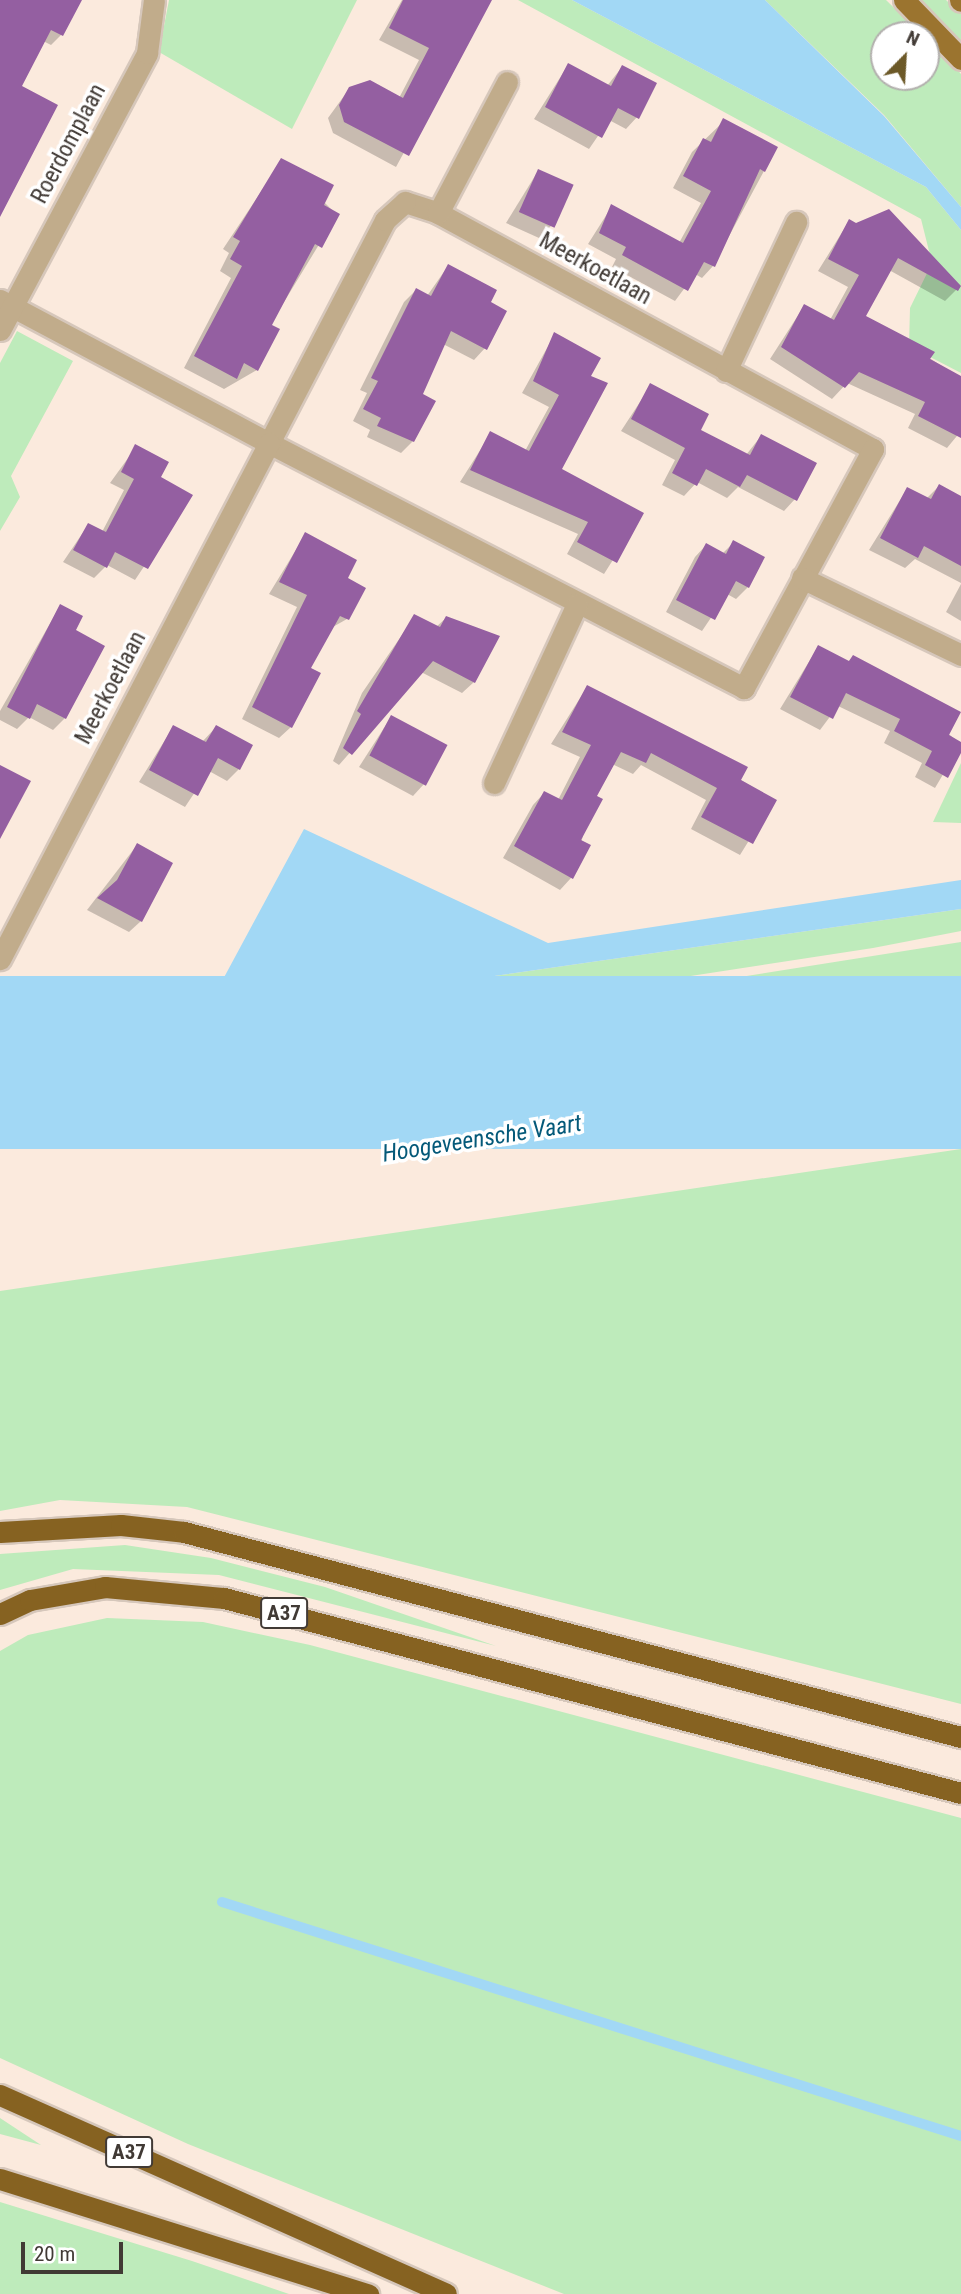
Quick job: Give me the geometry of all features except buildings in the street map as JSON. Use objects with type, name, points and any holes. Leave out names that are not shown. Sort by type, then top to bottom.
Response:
[{"type":"highway","name":"A37","points":[[0,1532],[121,1525],[184,1532],[961,1737]]},
{"type":"highway","name":"A37","points":[[0,1614],[30,1600],[105,1587],[224,1598],[961,1793]]},
{"type":"highway","name":"A37","points":[[0,2095],[446,2294]]},
{"type":"highway","points":[[0,2179],[368,2294]]},
{"type":"main road","points":[[904,0],[961,59]]},
{"type":"street","name":"Roerdomplaan","points":[[0,330],[6,303],[147,52],[154,0]]},
{"type":"street","points":[[438,213],[507,82]]},
{"type":"street","name":"Meerkoetlaan","points":[[0,959],[270,443],[385,220],[405,202],[438,213],[873,449],[744,688],[577,604],[270,443],[6,303]]},
{"type":"street","points":[[726,371],[796,222]]},
{"type":"street","points":[[802,578],[961,655]]},
{"type":"street","points":[[494,783],[577,604]]},
{"type":"green space","points":[[169,0],[357,0],[292,129],[159,52]]},
{"type":"green space","points":[[518,0],[572,0],[926,187],[961,230],[961,373],[909,346],[910,308],[932,263],[921,219]]},
{"type":"green space","points":[[765,0],[886,0],[908,21],[870,21],[870,91],[940,91],[940,52],[950,62],[961,74],[961,207],[884,115]]},
{"type":"green space","points":[[918,0],[946,0],[961,14],[961,43],[940,21]]},
{"type":"green space","points":[[17,331],[73,361],[11,476],[20,497],[0,531],[0,363]]},
{"type":"green space","points":[[961,763],[961,823],[933,822],[942,803]]},
{"type":"green space","points":[[961,909],[961,931],[873,948],[0,1082],[0,1058],[390,991]]},
{"type":"green space","points":[[961,942],[961,976],[0,1128],[0,1094]]},
{"type":"green space","points":[[961,1149],[961,1704],[187,1507],[60,1500],[0,1511],[0,1291]]},
{"type":"green space","points":[[125,1545],[211,1558],[325,1587],[496,1646],[219,1575],[73,1569],[0,1590],[0,1554]]},
{"type":"green space","points":[[107,1618],[203,1622],[310,1645],[961,1818],[961,2294],[564,2294],[188,2144],[0,2058],[0,1651],[28,1635]]},
{"type":"green space","points":[[0,2118],[41,2145],[0,2134]]},
{"type":"green space","points":[[0,2202],[192,2261],[289,2294],[0,2294]]},
{"type":"water","points":[[572,0],[765,0],[884,116],[961,207],[961,230],[926,187]]},
{"type":"water","points":[[304,829],[548,943],[961,880],[961,909],[390,991],[0,1058],[0,1034],[214,996]]},
{"type":"water","name":"Hoogeveensche Vaart","points":[[0,976],[961,976],[961,1149],[0,1149]]},
{"type":"waterway","points":[[222,1902],[961,2136]]}]
